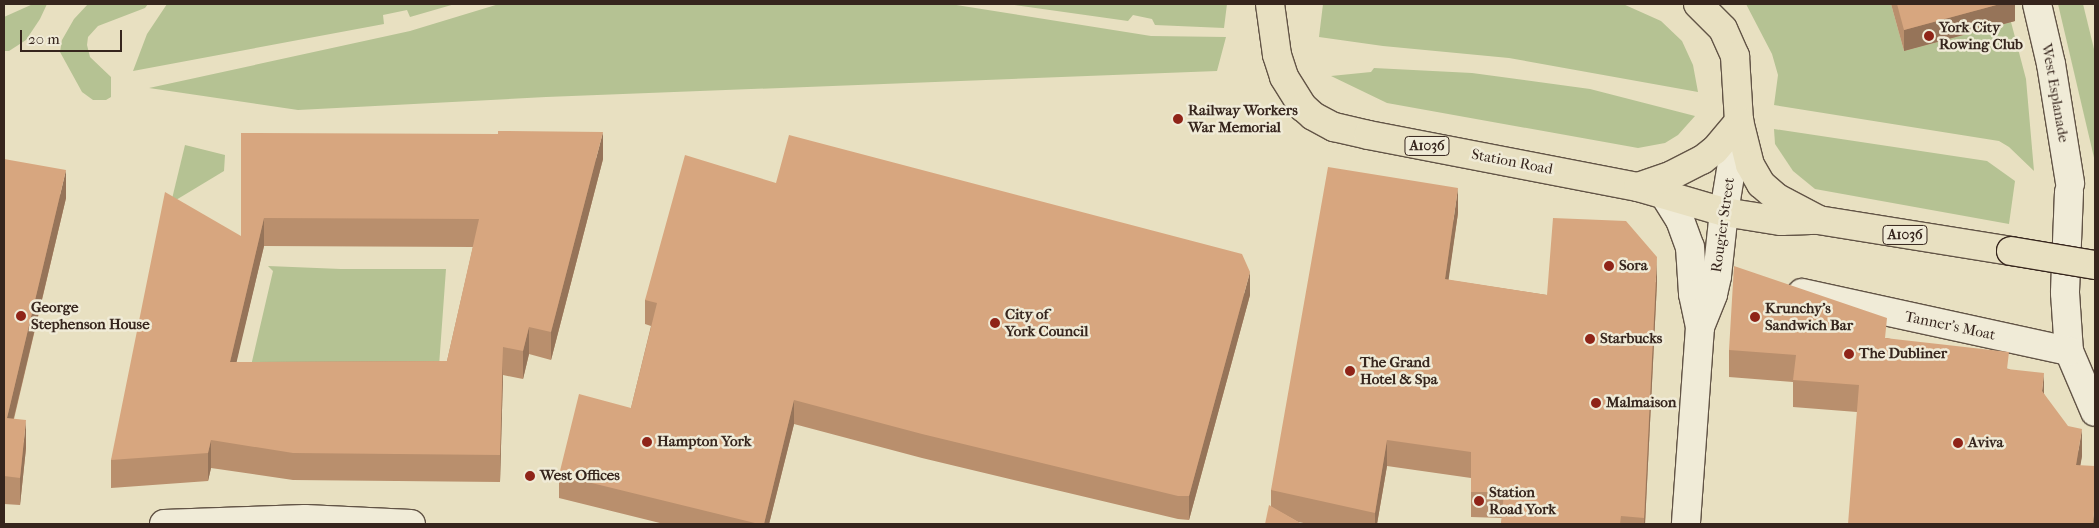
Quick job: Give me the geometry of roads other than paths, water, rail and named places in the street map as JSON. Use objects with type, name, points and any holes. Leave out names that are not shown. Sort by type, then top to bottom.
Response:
[{"type":"main road","name":"A1036","points":[[1270,4],[1276,32]]},
{"type":"main road","name":"A1036","points":[[1276,32],[1285,4]]},
{"type":"main road","name":"A1036","points":[[1698,4],[1723,29],[1730,41],[1735,56],[1739,121]]},
{"type":"main road","name":"Station Road","points":[[1276,32],[1277,56],[1284,77],[1303,107],[1313,116],[1334,127],[1368,136],[1638,187],[1724,212],[1782,221],[1818,220],[2095,265]]},
{"type":"main road","name":"Station Road","points":[[1739,121],[1750,165],[1761,184],[1778,198],[1818,220]]},
{"type":"main road","points":[[1638,187],[1672,175],[1702,160],[1715,150],[1739,121]]},
{"type":"street","name":"West Esplanade","points":[[2037,4],[2051,64],[2070,188],[2065,293],[2069,351]]},
{"type":"street","name":"Rougier Street","points":[[1700,327],[1713,294],[1717,276],[1724,212],[1739,121]]},
{"type":"street","name":"Rougier Street","points":[[1665,196],[1680,220],[1690,247],[1693,294],[1700,327],[1686,524]]},
{"type":"street","name":"Tanner's Moat","points":[[1777,287],[2069,351]]},
{"type":"street","points":[[2069,351],[2095,412]]},
{"type":"street","points":[[164,524],[305,519],[411,524]]},
{"type":"place","name":"York City Rowing Club","points":[[1929,36]]},
{"type":"place","name":"Railway Workers War Memorial","points":[[1178,119]]},
{"type":"place","name":"Sora","points":[[1609,266]]},
{"type":"place","name":"George Stephenson House","points":[[21,316]]},
{"type":"place","name":"Krunchy's Sandwich Bar","points":[[1755,317]]},
{"type":"place","name":"City of York Council","points":[[995,323]]},
{"type":"place","name":"Starbucks","points":[[1590,339]]},
{"type":"place","name":"The Dubliner","points":[[1849,354]]},
{"type":"place","name":"The Grand Hotel & Spa","points":[[1350,371]]},
{"type":"place","name":"Malmaison","points":[[1596,403]]},
{"type":"place","name":"Hampton York","points":[[647,442]]},
{"type":"place","name":"Aviva","points":[[1958,443]]},
{"type":"place","name":"West Offices","points":[[530,476]]},
{"type":"place","name":"Station Road York","points":[[1479,501]]}]
